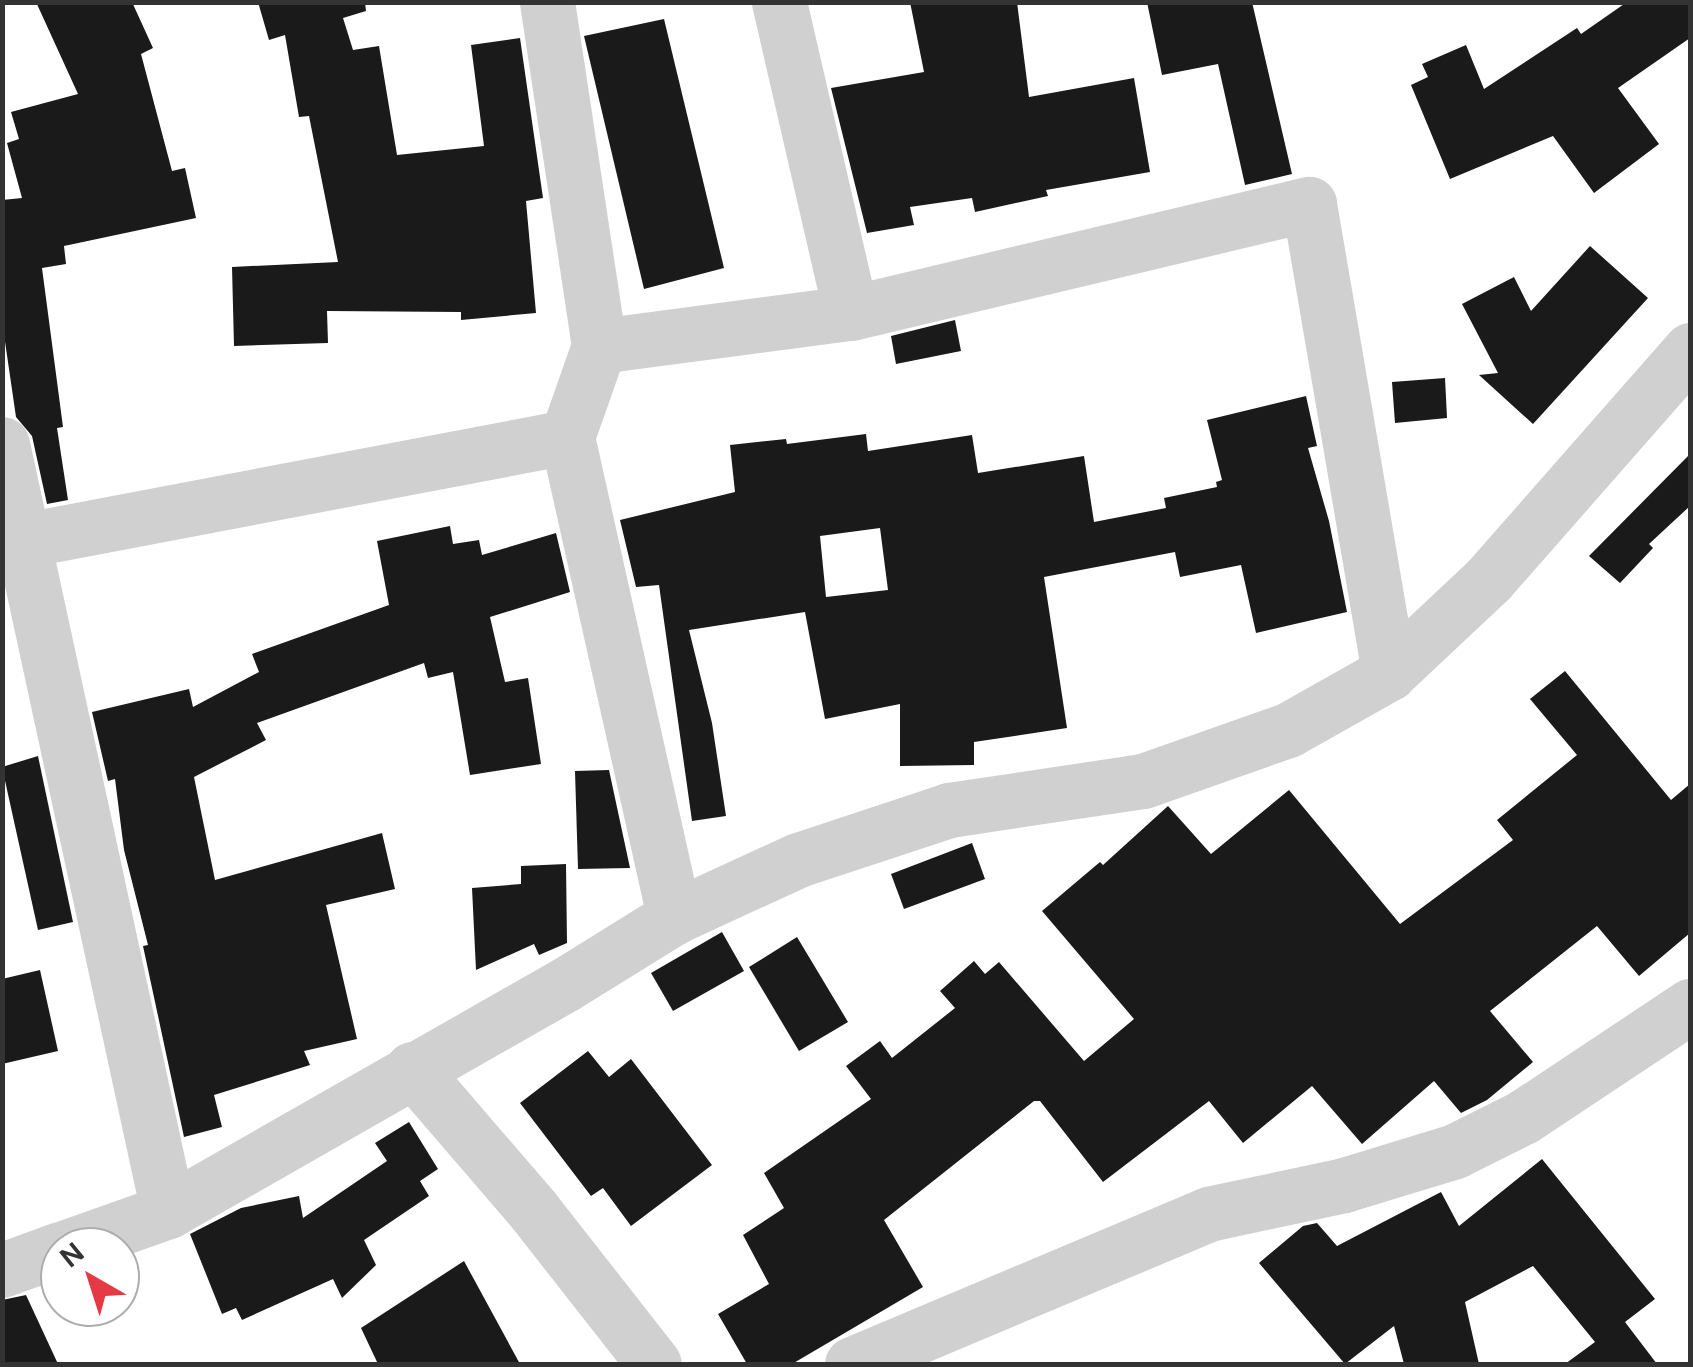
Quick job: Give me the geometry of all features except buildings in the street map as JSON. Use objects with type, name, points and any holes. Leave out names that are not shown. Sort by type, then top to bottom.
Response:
[{"type":"street","points":[[546,2],[598,346],[567,437],[674,917]]},
{"type":"street","points":[[780,2],[850,313]]},
{"type":"street","points":[[598,346],[850,313],[1309,204],[1390,673]]},
{"type":"street","points":[[123,1227],[168,1211],[566,984],[674,917],[798,860],[949,810],[1143,782],[1288,730],[1390,673],[1489,579],[1690,350]]},
{"type":"street","points":[[24,540],[567,437]]},
{"type":"street","points":[[2,444],[168,1211]]},
{"type":"street","points":[[852,1364],[1208,1214],[1344,1184],[1455,1151],[1523,1117],[1690,1006]]},
{"type":"street","points":[[412,1069],[534,1211],[654,1364]]},
{"type":"street","points":[[2,1270],[40,1257]]}]
